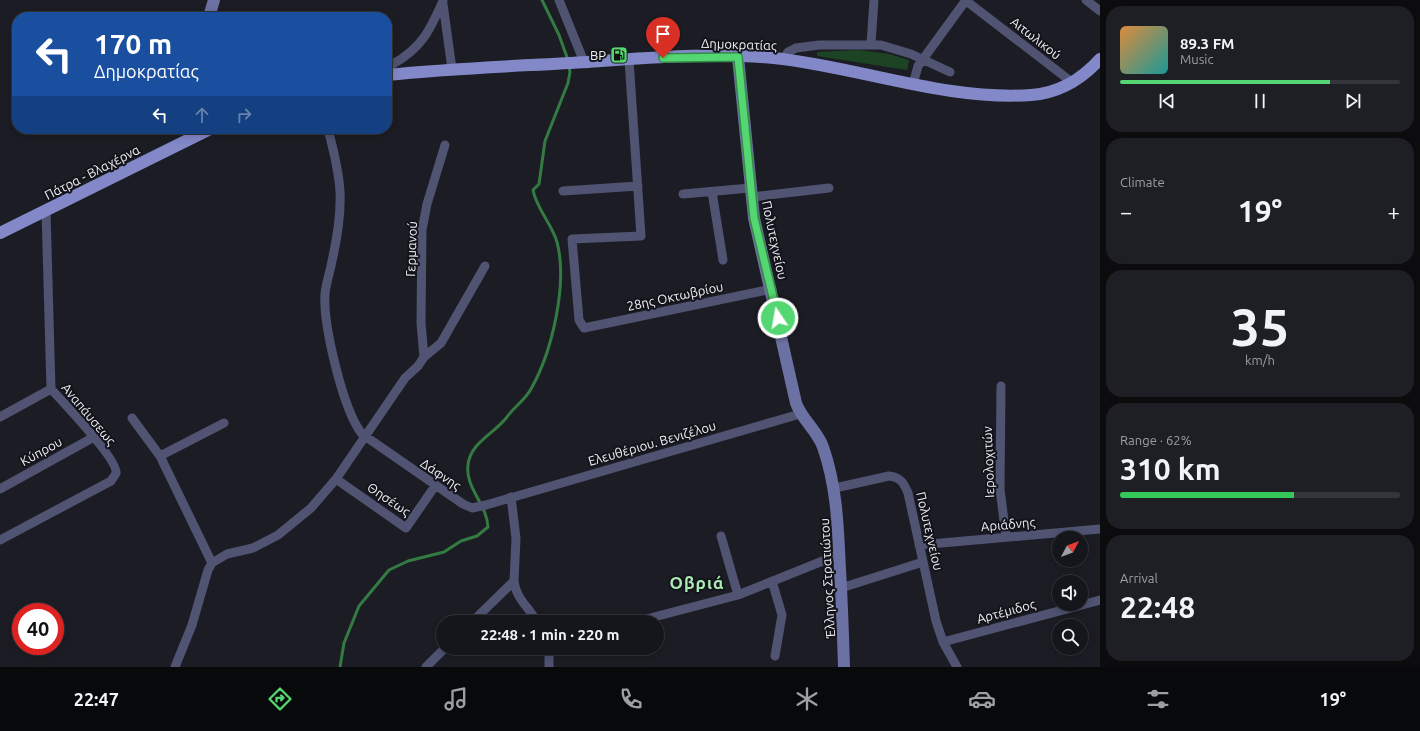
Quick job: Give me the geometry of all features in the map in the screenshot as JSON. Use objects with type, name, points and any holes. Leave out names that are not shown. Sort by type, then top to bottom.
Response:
[{"type":"main road","name":"Δημοκρατίας","points":[[392,75],[452,69],[629,60],[690,57],[738,57],[783,59],[913,84],[964,92],[1011,96],[1049,93],[1073,83],[1088,73],[1100,59]]},
{"type":"main road","name":"Πάτρα - Βλαχέρνα","points":[[0,233],[46,211],[192,134]]},
{"type":"street","points":[[210,12],[214,0]]},
{"type":"street","points":[[393,64],[408,55],[429,32],[443,0]]},
{"type":"street","points":[[443,0],[452,69]]},
{"type":"street","points":[[559,0],[580,63]]},
{"type":"street","points":[[871,44],[874,0]]},
{"type":"street","points":[[913,84],[916,72],[923,59],[966,0]]},
{"type":"street","name":"Αιτωλικού","points":[[966,0],[1073,83]]},
{"type":"street","points":[[1086,0],[1100,10]]},
{"type":"street","points":[[783,59],[788,52],[796,48],[871,44],[890,47],[923,59],[950,72]]},
{"type":"street","name":"Πολυτεχνείου","points":[[738,57],[751,193],[760,246],[772,289],[792,388],[800,414],[810,423],[819,438],[835,488],[886,476],[899,478],[908,493],[934,615],[943,642],[957,667]]},
{"type":"street","points":[[563,192],[638,186],[629,60]]},
{"type":"street","points":[[329,134],[337,166],[340,191],[337,235],[325,294],[327,315],[341,385],[356,426],[365,437]]},
{"type":"street","name":"Γερμανού","points":[[424,357],[421,323],[422,230],[428,197],[446,145]]},
{"type":"street","name":"28ης Οκτωβρίου","points":[[638,186],[641,236],[572,239],[579,320],[584,328],[772,289]]},
{"type":"street","points":[[683,194],[712,192],[751,193],[829,188]]},
{"type":"street","points":[[712,192],[723,260]]},
{"type":"street","name":"Αναπάυσεως","points":[[0,540],[111,481],[116,473],[114,465],[94,437],[51,388],[46,211]]},
{"type":"street","points":[[175,667],[192,625],[208,570],[212,563],[227,554],[253,548],[278,536],[311,508],[336,479],[405,378],[418,366],[424,357],[436,348],[444,339],[485,266]]},
{"type":"street","name":"Ιερολοχιτών","points":[[1001,386],[1000,489],[1006,537]]},
{"type":"street","points":[[0,417],[51,388]]},
{"type":"street","name":"Ελευθέριου. Βενιζέλου","points":[[511,497],[800,414]]},
{"type":"street","points":[[132,418],[160,456],[212,563]]},
{"type":"street","points":[[160,456],[224,423]]},
{"type":"street","name":"Κύπρου","points":[[0,489],[94,437]]},
{"type":"street","name":"Δάφνης","points":[[365,437],[435,486],[472,508],[491,504],[511,497]]},
{"type":"street","name":"Θησέως","points":[[336,479],[406,528],[435,486]]},
{"type":"street","name":"Έλληνος Στρατιώτου","points":[[835,488],[840,554],[844,667]]},
{"type":"street","points":[[511,497],[516,533],[515,591],[534,615]]},
{"type":"street","name":"Αριάδνης","points":[[919,545],[1100,529]]},
{"type":"street","points":[[721,536],[738,595]]},
{"type":"street","points":[[662,615],[738,595],[840,554]]},
{"type":"street","points":[[841,588],[923,562]]},
{"type":"street","points":[[479,615],[514,581]]},
{"type":"street","points":[[772,581],[778,597],[782,615],[775,656]]},
{"type":"street","name":"Αρτέμιδος","points":[[943,642],[1100,600]]},
{"type":"street","points":[[426,667],[438,655]]},
{"type":"street","points":[[549,655],[549,667]]},
{"type":"green space","points":[[859,50],[889,54],[909,60],[907,70],[817,56],[817,52]]},
{"type":"waterway","points":[[542,0],[559,35],[568,60]]},
{"type":"waterway","points":[[340,667],[344,643],[359,606],[389,570],[408,561],[444,552],[461,541],[477,536],[488,527],[484,511],[470,481],[468,473],[470,457],[483,439],[502,423],[526,397],[531,389],[539,374],[556,317],[561,277],[557,242],[552,229],[537,203],[533,190],[539,184],[545,141],[568,83],[570,72],[569,66]]},
{"type":"place","name":"BP","points":[[619,55]]},
{"type":"district","name":"Οβριά","points":[[697,582]]},
{"type":"route","points":[[663,58],[738,57],[754,218],[760,246],[771,283],[778,318]]}]
